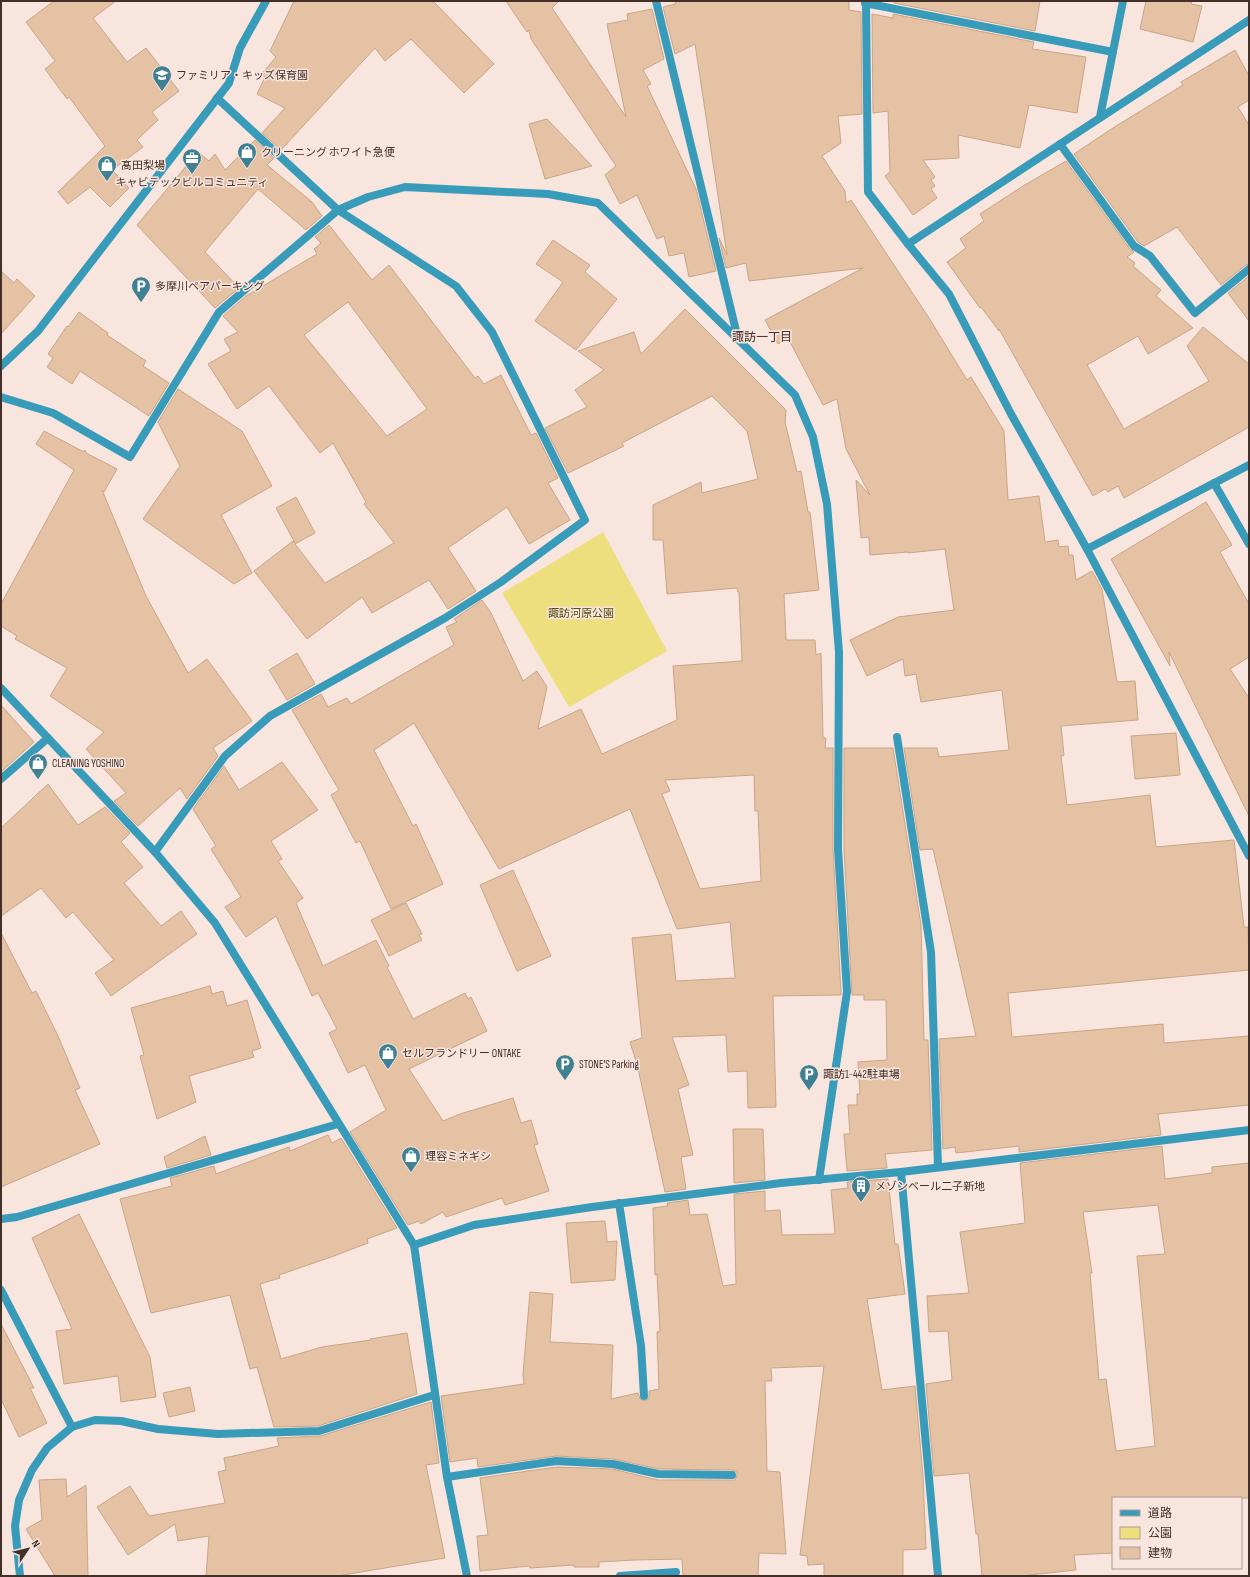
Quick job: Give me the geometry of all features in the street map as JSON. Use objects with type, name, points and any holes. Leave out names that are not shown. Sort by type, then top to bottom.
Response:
[{"type":"street","points":[[1,366],[38,331],[230,83],[240,48],[266,1]]},
{"type":"street","points":[[656,1],[738,340]]},
{"type":"street","points":[[1100,117],[1123,1]]},
{"type":"street","points":[[1113,52],[865,2],[868,192],[949,294],[1011,414],[1087,549],[1249,856]]},
{"type":"street","points":[[908,244],[1249,20]]},
{"type":"street","points":[[155,852],[224,756],[270,716],[445,618],[501,582],[585,520],[492,332],[456,286],[338,210],[217,98]]},
{"type":"street","points":[[1060,144],[1134,246],[1150,256],[1195,313],[1249,269]]},
{"type":"street","points":[[1,397],[53,413],[130,457],[219,312],[338,210],[368,197],[405,187],[548,194],[598,203],[795,395],[813,437],[827,504],[839,652],[838,849],[846,992],[819,1180]]},
{"type":"street","points":[[1087,549],[1249,465]]},
{"type":"street","points":[[1214,483],[1249,544]]},
{"type":"street","points":[[1,688],[155,852],[215,923],[338,1124],[382,1190],[414,1245],[434,1395],[447,1476],[467,1576]]},
{"type":"street","points":[[897,737],[931,952],[938,1167]]},
{"type":"street","points":[[1,779],[48,738]]},
{"type":"street","points":[[1,1219],[17,1217],[338,1124]]},
{"type":"street","points":[[414,1245],[474,1225],[618,1203],[781,1183],[901,1172],[1249,1130]]},
{"type":"street","points":[[901,1172],[938,1576]]},
{"type":"street","points":[[618,1203],[641,1346],[644,1396]]},
{"type":"street","points":[[1,1290],[72,1427]]},
{"type":"street","points":[[20,1576],[15,1526],[19,1500],[32,1470],[47,1448],[72,1427],[95,1420],[121,1421],[158,1429],[218,1434],[319,1431],[434,1395]]},
{"type":"street","points":[[447,1476],[556,1461],[613,1464],[658,1474],[732,1475]]},
{"type":"street","points":[[620,1576],[676,1572]]},
{"type":"green space","name":"諏訪河原公園","points":[[603,532],[667,651],[569,707],[502,593]]},
{"type":"building","points":[[54,1],[116,1],[93,18],[127,62],[146,48],[179,91],[152,112],[158,120],[137,140],[143,147],[112,170],[129,188],[110,207],[90,187],[68,204],[58,192],[105,146],[69,97],[67,99],[45,69],[55,61],[26,22]]},
{"type":"building","points":[[294,1],[433,1],[494,64],[464,93],[411,39],[385,61],[375,48],[281,150],[262,133],[285,108],[257,94],[265,77],[261,75],[276,57],[270,51]]},
{"type":"building","points":[[506,1],[559,1],[552,8],[626,117],[607,24],[628,20],[627,14],[652,9],[664,59],[643,70],[651,84],[647,86],[696,189],[716,271],[689,277],[684,253],[669,256],[664,236],[657,239],[637,195],[620,204],[605,175],[616,166],[531,39],[529,30],[527,32]]},
{"type":"building","points":[[675,1],[849,1],[849,10],[861,12],[862,114],[838,116],[841,143],[822,156],[845,191],[846,203],[851,200],[929,318],[967,380],[971,377],[1004,431],[1008,500],[1039,496],[1045,542],[1058,540],[1059,547],[1068,546],[1069,555],[1073,555],[1076,580],[1092,571],[1102,589],[1117,682],[1135,681],[1138,720],[1061,726],[1064,755],[1061,756],[1067,805],[1150,795],[1156,847],[1234,840],[1244,927],[1248,927],[1249,970],[1008,993],[1012,1037],[1163,1024],[1164,1043],[1249,1036],[1249,1105],[1158,1114],[1161,1135],[1019,1152],[1019,1146],[956,1153],[955,1147],[943,1149],[939,1039],[976,1036],[933,849],[920,850],[904,748],[937,748],[939,757],[1009,750],[1002,690],[921,702],[916,674],[905,676],[903,659],[867,676],[850,640],[898,617],[954,610],[945,549],[870,555],[869,537],[861,538],[856,480],[870,495],[846,449],[837,399],[823,405],[788,338],[778,344],[765,320],[863,268],[749,281],[746,263],[726,268],[719,238],[727,255],[695,44],[675,54],[663,7],[676,4]]},
{"type":"building","points":[[894,1],[1040,1],[1035,31],[894,3]]},
{"type":"building","points":[[1146,1],[1192,1],[1191,4],[1202,6],[1193,42],[1140,29]]},
{"type":"building","points":[[872,14],[893,18],[893,14],[1034,42],[1032,49],[1086,57],[1077,113],[1029,105],[1020,148],[958,135],[959,158],[923,160],[935,177],[931,180],[935,186],[931,189],[937,198],[913,215],[885,176],[890,172],[888,111],[873,113]]},
{"type":"building","points":[[1235,50],[1249,76],[1249,100],[1238,107],[1249,125],[1249,264],[1221,285],[1177,227],[1144,246],[1138,242],[1074,154],[1183,85],[1181,82]]},
{"type":"building","points":[[547,119],[592,166],[545,179],[529,124]]},
{"type":"building","points":[[255,140],[274,158],[267,165],[312,202],[322,216],[306,230],[258,189],[205,252],[239,288],[215,308],[137,225],[198,152],[209,161],[215,154],[225,170]]},
{"type":"building","points":[[1066,161],[1130,249],[1134,252],[1127,257],[1135,263],[1133,266],[1161,290],[1156,296],[1193,328],[1148,354],[1138,336],[1087,365],[1124,429],[1209,381],[1187,346],[1203,327],[1249,364],[1249,427],[1124,498],[1118,486],[1108,492],[1105,489],[1093,496],[999,329],[999,331],[981,307],[980,308],[947,262],[966,248],[960,239],[984,221],[980,214],[1023,186]]},
{"type":"building","points":[[329,225],[372,280],[389,265],[475,378],[478,376],[484,384],[501,375],[531,435],[536,433],[558,478],[548,483],[570,520],[529,544],[507,507],[448,548],[476,591],[448,609],[429,580],[372,613],[362,597],[307,639],[254,571],[293,541],[295,543],[276,508],[296,497],[315,533],[295,544],[325,583],[394,543],[364,504],[366,502],[333,443],[320,453],[269,386],[237,409],[208,364],[231,351],[224,339],[238,332],[223,316],[246,296],[317,254],[314,249],[321,243],[315,237]],"holes":[[[348,302],[427,409],[387,436],[304,335]]]},
{"type":"building","points":[[553,240],[590,265],[585,272],[617,299],[576,350],[535,321],[563,282],[536,264]]},
{"type":"building","points":[[1,271],[14,283],[17,279],[35,296],[1,334]]},
{"type":"building","points":[[1249,276],[1249,321],[1228,293]]},
{"type":"building","points":[[685,309],[786,410],[785,422],[797,472],[801,471],[808,512],[810,512],[819,590],[784,594],[786,640],[815,640],[816,655],[821,653],[823,738],[826,738],[825,748],[833,748],[833,849],[841,992],[841,995],[773,996],[776,1107],[748,1108],[747,1071],[728,1072],[726,1035],[672,1037],[689,1085],[678,1089],[693,1155],[681,1157],[686,1189],[665,1192],[637,1064],[630,1042],[642,1038],[632,938],[671,934],[676,981],[735,978],[730,922],[677,929],[630,809],[499,869],[414,723],[374,750],[413,826],[416,824],[443,884],[391,909],[360,841],[356,843],[331,795],[339,790],[292,710],[321,694],[328,707],[347,698],[351,704],[454,645],[446,627],[457,622],[454,619],[482,600],[491,613],[523,681],[537,671],[547,687],[538,729],[581,709],[602,754],[677,720],[673,666],[742,661],[739,592],[737,588],[667,594],[663,540],[653,540],[653,505],[701,482],[702,493],[758,479],[747,431],[712,396],[622,443],[624,446],[568,473],[545,428],[587,407],[575,390],[604,370],[578,351],[634,332],[641,354]],"holes":[[[754,775],[755,811],[758,811],[761,881],[700,889],[662,794],[670,791],[665,780]]]},
{"type":"building","points":[[79,312],[108,333],[107,335],[146,361],[143,366],[169,383],[149,416],[80,371],[72,384],[47,367],[53,358],[48,354],[67,326],[68,327]]},
{"type":"building","points":[[178,389],[242,431],[272,486],[221,515],[252,573],[234,584],[143,519],[180,466],[158,422]]},
{"type":"building","points":[[44,431],[84,452],[85,450],[86,453],[117,469],[104,492],[102,490],[146,596],[188,673],[207,659],[252,721],[213,748],[218,756],[187,799],[180,788],[138,826],[114,801],[126,793],[86,749],[104,732],[50,696],[67,668],[15,639],[17,636],[1,626],[1,604],[74,470],[36,444]]},
{"type":"building","points":[[1206,502],[1232,545],[1220,552],[1249,604],[1249,657],[1230,669],[1249,698],[1249,816],[1169,652],[1170,666],[1111,559]]},
{"type":"building","points":[[297,653],[315,684],[287,700],[269,670]]},
{"type":"building","points":[[1,705],[34,742],[1,772]]},
{"type":"building","points":[[1176,733],[1180,775],[1135,779],[1131,736]]},
{"type":"building","points":[[844,748],[893,748],[921,925],[924,1040],[928,1040],[932,1150],[885,1154],[887,1168],[847,1171],[844,1134],[850,1134],[848,1105],[857,1105],[857,1094],[860,1094],[858,1062],[887,1060],[886,1000],[864,1000],[864,995],[852,995],[844,849]]},
{"type":"building","points":[[282,762],[318,810],[271,841],[282,859],[278,861],[303,898],[296,903],[323,966],[376,940],[389,966],[387,967],[413,1019],[465,993],[468,999],[471,997],[487,1031],[409,1069],[443,1121],[460,1114],[513,1098],[521,1123],[531,1120],[538,1144],[534,1145],[549,1191],[505,1205],[502,1198],[446,1217],[443,1212],[421,1224],[419,1221],[408,1225],[350,1132],[386,1110],[365,1065],[348,1073],[329,1033],[337,1029],[318,993],[312,996],[276,916],[246,937],[225,907],[241,897],[211,849],[216,846],[193,809],[224,766],[239,790]]},
{"type":"building","points":[[48,784],[78,825],[105,807],[130,833],[121,842],[143,867],[124,883],[161,926],[181,911],[197,934],[111,996],[95,973],[114,960],[73,912],[66,918],[41,888],[1,916],[1,828]]},
{"type":"building","points":[[513,870],[551,956],[517,971],[480,885]]},
{"type":"building","points":[[406,903],[422,934],[419,935],[422,940],[389,956],[371,920]]},
{"type":"building","points":[[1,933],[32,993],[36,991],[58,1036],[80,1088],[75,1090],[100,1144],[1,1187]]},
{"type":"building","points":[[210,986],[212,994],[223,991],[227,1006],[247,1000],[261,1048],[252,1051],[254,1057],[189,1076],[196,1102],[157,1119],[140,1056],[144,1055],[131,1008]]},
{"type":"building","points":[[733,1129],[763,1129],[765,1180],[734,1183]]},
{"type":"building","points":[[328,1135],[332,1143],[341,1138],[397,1228],[367,1239],[368,1243],[279,1275],[280,1278],[260,1284],[281,1359],[322,1347],[407,1333],[417,1394],[318,1426],[274,1427],[257,1367],[250,1369],[230,1295],[151,1313],[120,1199],[172,1186],[170,1178],[214,1166],[216,1174],[289,1147],[290,1151]]},
{"type":"building","points":[[205,1136],[211,1155],[167,1168],[164,1157]]},
{"type":"building","points":[[1162,1146],[1165,1179],[1212,1173],[1212,1167],[1249,1163],[1249,1498],[1112,1497],[1112,1553],[1074,1555],[1076,1570],[1021,1576],[982,1576],[978,1534],[976,1534],[969,1473],[934,1476],[926,1384],[952,1380],[948,1331],[929,1332],[927,1296],[969,1293],[960,1232],[1025,1223],[1020,1163]],"holes":[[[1158,1205],[1165,1254],[1137,1256],[1155,1446],[1116,1451],[1106,1379],[1099,1380],[1090,1273],[1092,1273],[1083,1212]]]},
{"type":"building","points":[[888,1179],[895,1244],[898,1244],[905,1294],[867,1299],[882,1390],[915,1386],[923,1476],[926,1549],[903,1550],[903,1576],[824,1576],[824,1564],[808,1565],[807,1556],[800,1555],[824,1366],[771,1368],[772,1381],[765,1381],[767,1471],[780,1472],[786,1554],[759,1553],[758,1576],[683,1576],[682,1559],[599,1562],[599,1567],[574,1567],[574,1565],[530,1568],[529,1566],[480,1571],[477,1536],[488,1535],[480,1478],[556,1467],[612,1469],[658,1480],[735,1480],[737,1475],[737,1472],[732,1470],[659,1469],[613,1459],[556,1456],[478,1467],[477,1458],[450,1462],[441,1396],[524,1384],[523,1374],[530,1292],[553,1294],[550,1342],[613,1345],[611,1399],[638,1393],[640,1399],[645,1401],[649,1398],[649,1391],[659,1389],[657,1332],[660,1331],[657,1274],[655,1275],[653,1208],[668,1206],[667,1203],[688,1200],[690,1215],[707,1214],[723,1286],[736,1284],[734,1194],[765,1191],[765,1211],[780,1210],[782,1235],[835,1234],[831,1190],[848,1188],[847,1182]]},
{"type":"building","points":[[79,1214],[150,1357],[156,1397],[121,1402],[118,1376],[64,1384],[56,1331],[72,1329],[32,1238]]},
{"type":"building","points":[[605,1221],[607,1242],[617,1241],[615,1280],[571,1283],[566,1223]]},
{"type":"building","points":[[1,1324],[34,1388],[30,1388],[47,1423],[19,1437],[1,1399]]},
{"type":"building","points":[[190,1387],[195,1411],[169,1417],[163,1393]]},
{"type":"building","points":[[431,1402],[439,1463],[426,1465],[445,1558],[337,1576],[206,1576],[209,1536],[178,1541],[175,1524],[128,1555],[97,1507],[130,1486],[149,1516],[225,1503],[218,1472],[226,1470],[224,1458],[279,1446],[277,1438],[320,1436]]},
{"type":"building","points":[[66,1479],[67,1497],[86,1485],[88,1576],[55,1576],[26,1529],[42,1520],[39,1480]]},
{"type":"place","name":"ファミリア・キッズ保育園","points":[[162,92]]},
{"type":"place","name":"クリーニング ホワイト急便","points":[[247,169]]},
{"type":"place","name":"キャビテックビルコミュニティ","points":[[192,175]]},
{"type":"place","name":"髙田梨場","points":[[107,182]]},
{"type":"place","name":"多摩川ペアパーキング","points":[[141,303]]},
{"type":"place","name":"CLEANING YOSHINO","points":[[38,780]]},
{"type":"place","name":"セルフランドリー ONTAKE","points":[[388,1070]]},
{"type":"place","name":"STONE'S Parking","points":[[565,1081]]},
{"type":"place","name":"諏訪1-442駐車場","points":[[809,1091]]},
{"type":"place","name":"理容ミネギシ","points":[[411,1173]]},
{"type":"place","name":"メゾンベール二子新地","points":[[861,1203]]},
{"type":"district","name":"諏訪一丁目","points":[[762,337]]}]
